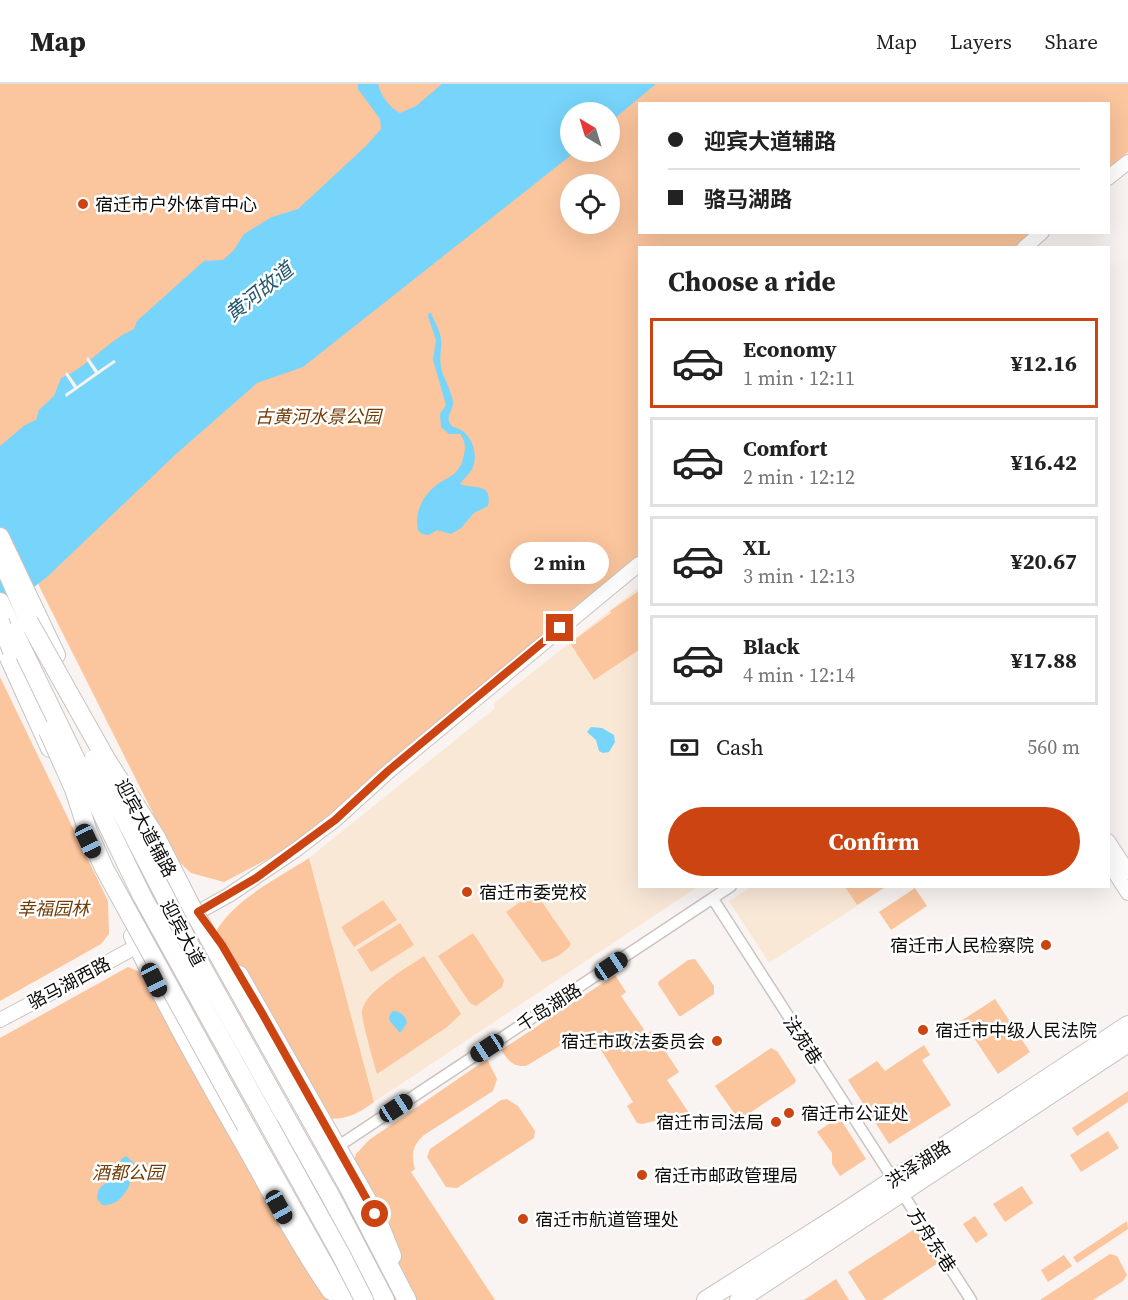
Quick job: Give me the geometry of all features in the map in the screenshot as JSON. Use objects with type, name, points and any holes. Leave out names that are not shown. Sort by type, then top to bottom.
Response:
[{"type":"main road","name":"迎宾大道辅路","points":[[0,537],[33,619],[171,876],[222,945],[375,1214],[407,1300]]},
{"type":"main road","name":"迎宾大道","points":[[0,556],[33,619],[121,813],[187,940],[331,1197],[385,1300]]},
{"type":"main road","name":"迎宾大道","points":[[0,602],[142,896],[364,1300]]},
{"type":"main road","points":[[33,619],[106,759],[156,837],[192,908],[348,1186],[407,1300]]},
{"type":"main road","points":[[0,622],[74,789],[88,832],[104,868],[344,1300]]},
{"type":"main road","points":[[1,640],[60,769],[84,834],[170,1014],[301,1247],[337,1300]]},
{"type":"main road","name":"洪泽湖路","points":[[739,1300],[1128,1025]]},
{"type":"main road","name":"洪泽湖路","points":[[706,1300],[897,1187],[1128,1043]]},
{"type":"main road","points":[[1051,1093],[1064,1093],[1128,1051]]},
{"type":"main road","points":[[700,1300],[735,1281]]},
{"type":"street","points":[[1110,176],[1128,162]]},
{"type":"street","points":[[1026,246],[1040,234]]},
{"type":"street","points":[[178,886],[191,896],[203,899],[219,895],[258,874],[335,820],[388,771],[638,565]]},
{"type":"street","name":"骆马湖西路","points":[[0,1020],[256,878],[335,820]]},
{"type":"street","points":[[1110,844],[1128,872]]},
{"type":"street","points":[[1110,865],[1128,893]]},
{"type":"street","name":"千岛湖路","points":[[337,1147],[728,888]]},
{"type":"street","name":"法苑巷","points":[[713,899],[897,1187]]},
{"type":"street","name":"方舟东巷","points":[[897,1187],[971,1300]]},
{"type":"shaded area","name":"宿迁市委党校","points":[[638,588],[638,888],[695,888],[374,1102],[309,858],[495,708],[493,704]]},
{"type":"shaded area","points":[[749,888],[884,888],[769,963],[729,901]]},
{"type":"green space","name":"古黄河水景公园","points":[[0,84],[1128,84],[1128,152],[1110,167],[1110,102],[638,102],[638,234],[1031,234],[1016,246],[638,246],[638,562],[311,830],[279,853],[224,882],[191,873],[176,859],[42,592],[0,501]]},
{"type":"green space","points":[[638,592],[638,651],[594,680],[570,643],[611,613],[610,611]]},
{"type":"green space","name":"幸福园林","points":[[0,677],[108,901],[109,934],[101,944],[0,1001]]},
{"type":"green space","points":[[309,858],[374,1102],[356,1114],[336,1119],[321,1118],[215,933],[233,910],[245,900]]},
{"type":"green space","points":[[846,888],[883,888],[857,905]]},
{"type":"green space","points":[[915,888],[927,906],[891,930],[879,912]]},
{"type":"green space","points":[[535,892],[571,944],[558,956],[542,962],[506,912]]},
{"type":"green space","points":[[383,900],[397,920],[354,947],[341,927]]},
{"type":"green space","points":[[400,923],[414,945],[371,972],[357,950]]},
{"type":"green space","points":[[473,933],[504,980],[502,987],[476,1006],[470,1003],[438,956]]},
{"type":"green space","points":[[424,956],[461,1014],[447,1027],[377,1074],[362,1016],[365,1003],[388,980]]},
{"type":"green space","points":[[695,959],[714,986],[714,994],[679,1016],[658,984],[688,960]]},
{"type":"green space","name":"酒都公园","points":[[128,967],[167,983],[345,1300],[0,1300],[0,1038]]},
{"type":"green space","points":[[615,975],[626,992],[621,996],[647,1034],[652,1031],[679,1072],[667,1080],[691,1116],[675,1116],[642,1124],[637,1123],[627,1106],[633,1102],[598,1045],[592,1048],[581,1035],[526,1066],[511,1062],[501,1050]]},
{"type":"green space","points":[[995,999],[1030,1052],[998,1074],[968,1029],[956,1036],[950,1028]]},
{"type":"green space","points":[[924,1045],[930,1055],[922,1060],[951,1105],[889,1144],[848,1080],[877,1061],[885,1071]]},
{"type":"green space","points":[[771,1048],[777,1051],[796,1080],[795,1083],[739,1120],[715,1086]]},
{"type":"green space","points":[[487,1059],[497,1079],[493,1091],[424,1135],[415,1147],[413,1159],[415,1169],[411,1172],[495,1300],[413,1300],[352,1168],[356,1154],[369,1140]]},
{"type":"green space","points":[[1128,1091],[1128,1102],[1077,1136],[1072,1128]]},
{"type":"green space","points":[[507,1099],[518,1106],[535,1131],[534,1138],[457,1188],[446,1187],[427,1157],[430,1149],[501,1100]]},
{"type":"green space","points":[[839,1117],[866,1159],[840,1176],[832,1164],[832,1153],[817,1132]]},
{"type":"green space","points":[[1108,1131],[1119,1148],[1081,1172],[1070,1155]]},
{"type":"green space","points":[[1022,1186],[1033,1203],[1005,1222],[993,1204]]},
{"type":"green space","points":[[975,1216],[988,1235],[976,1243],[963,1224]]},
{"type":"green space","points":[[1127,1221],[1128,1229],[1077,1263],[1073,1257]]},
{"type":"green space","points":[[916,1230],[938,1263],[882,1300],[866,1300],[848,1272]]},
{"type":"green space","points":[[1110,1254],[1117,1256],[1127,1275],[1123,1281],[1093,1300],[1040,1300]]},
{"type":"green space","points":[[1064,1255],[1072,1266],[1048,1282],[1041,1270]]},
{"type":"green space","points":[[836,1279],[849,1300],[804,1300]]},
{"type":"water","name":"黄河故道","points":[[358,84],[378,84],[386,101],[400,113],[416,106],[442,84],[656,84],[620,114],[620,102],[560,102],[560,162],[562,162],[303,367],[257,383],[176,454],[47,577],[0,613],[0,446],[25,425],[36,420],[39,410],[54,396],[61,378],[134,329],[137,321],[204,261],[223,260],[234,250],[244,234],[272,217],[298,209],[366,146],[381,129],[380,119],[358,89]]},
{"type":"water","points":[[429,313],[431,313],[440,336],[441,367],[453,402],[449,421],[453,427],[469,437],[474,450],[472,469],[460,484],[481,488],[488,493],[489,498],[488,506],[474,513],[461,528],[451,534],[437,530],[429,535],[422,534],[417,525],[423,499],[435,486],[458,469],[465,449],[460,434],[449,434],[441,427],[440,414],[446,405],[433,360],[436,340]]},
{"type":"water","points":[[591,727],[602,728],[614,735],[615,742],[609,752],[599,751],[596,740],[587,732]]},
{"type":"water","points":[[393,1011],[401,1013],[407,1023],[400,1033],[389,1020]]},
{"type":"water","points":[[126,1156],[134,1163],[130,1184],[116,1202],[102,1205],[97,1199],[99,1190],[114,1176],[119,1163]]},
{"type":"pier","points":[[88,357],[98,371],[114,360],[116,362],[66,397],[65,394],[74,388],[65,374],[67,372],[77,386],[95,373],[86,359]]},
{"type":"place","name":"宿迁市户外体育中心","points":[[83,204]]},
{"type":"place","name":"宿迁市委党校","points":[[467,892]]},
{"type":"place","name":"宿迁市人民检察院","points":[[1046,945]]},
{"type":"place","name":"宿迁市中级人民法院","points":[[923,1030]]},
{"type":"place","name":"宿迁市政法委员会","points":[[717,1041]]},
{"type":"place","name":"宿迁市公证处","points":[[789,1113]]},
{"type":"place","name":"宿迁市司法局","points":[[776,1122]]},
{"type":"place","name":"宿迁市邮政管理局","points":[[642,1175]]},
{"type":"place","name":"宿迁市航道管理处","points":[[523,1219]]},
{"type":"route","points":[[375,1214],[262,1013],[222,945],[198,912],[256,878],[335,820],[388,771],[560,628]]}]
